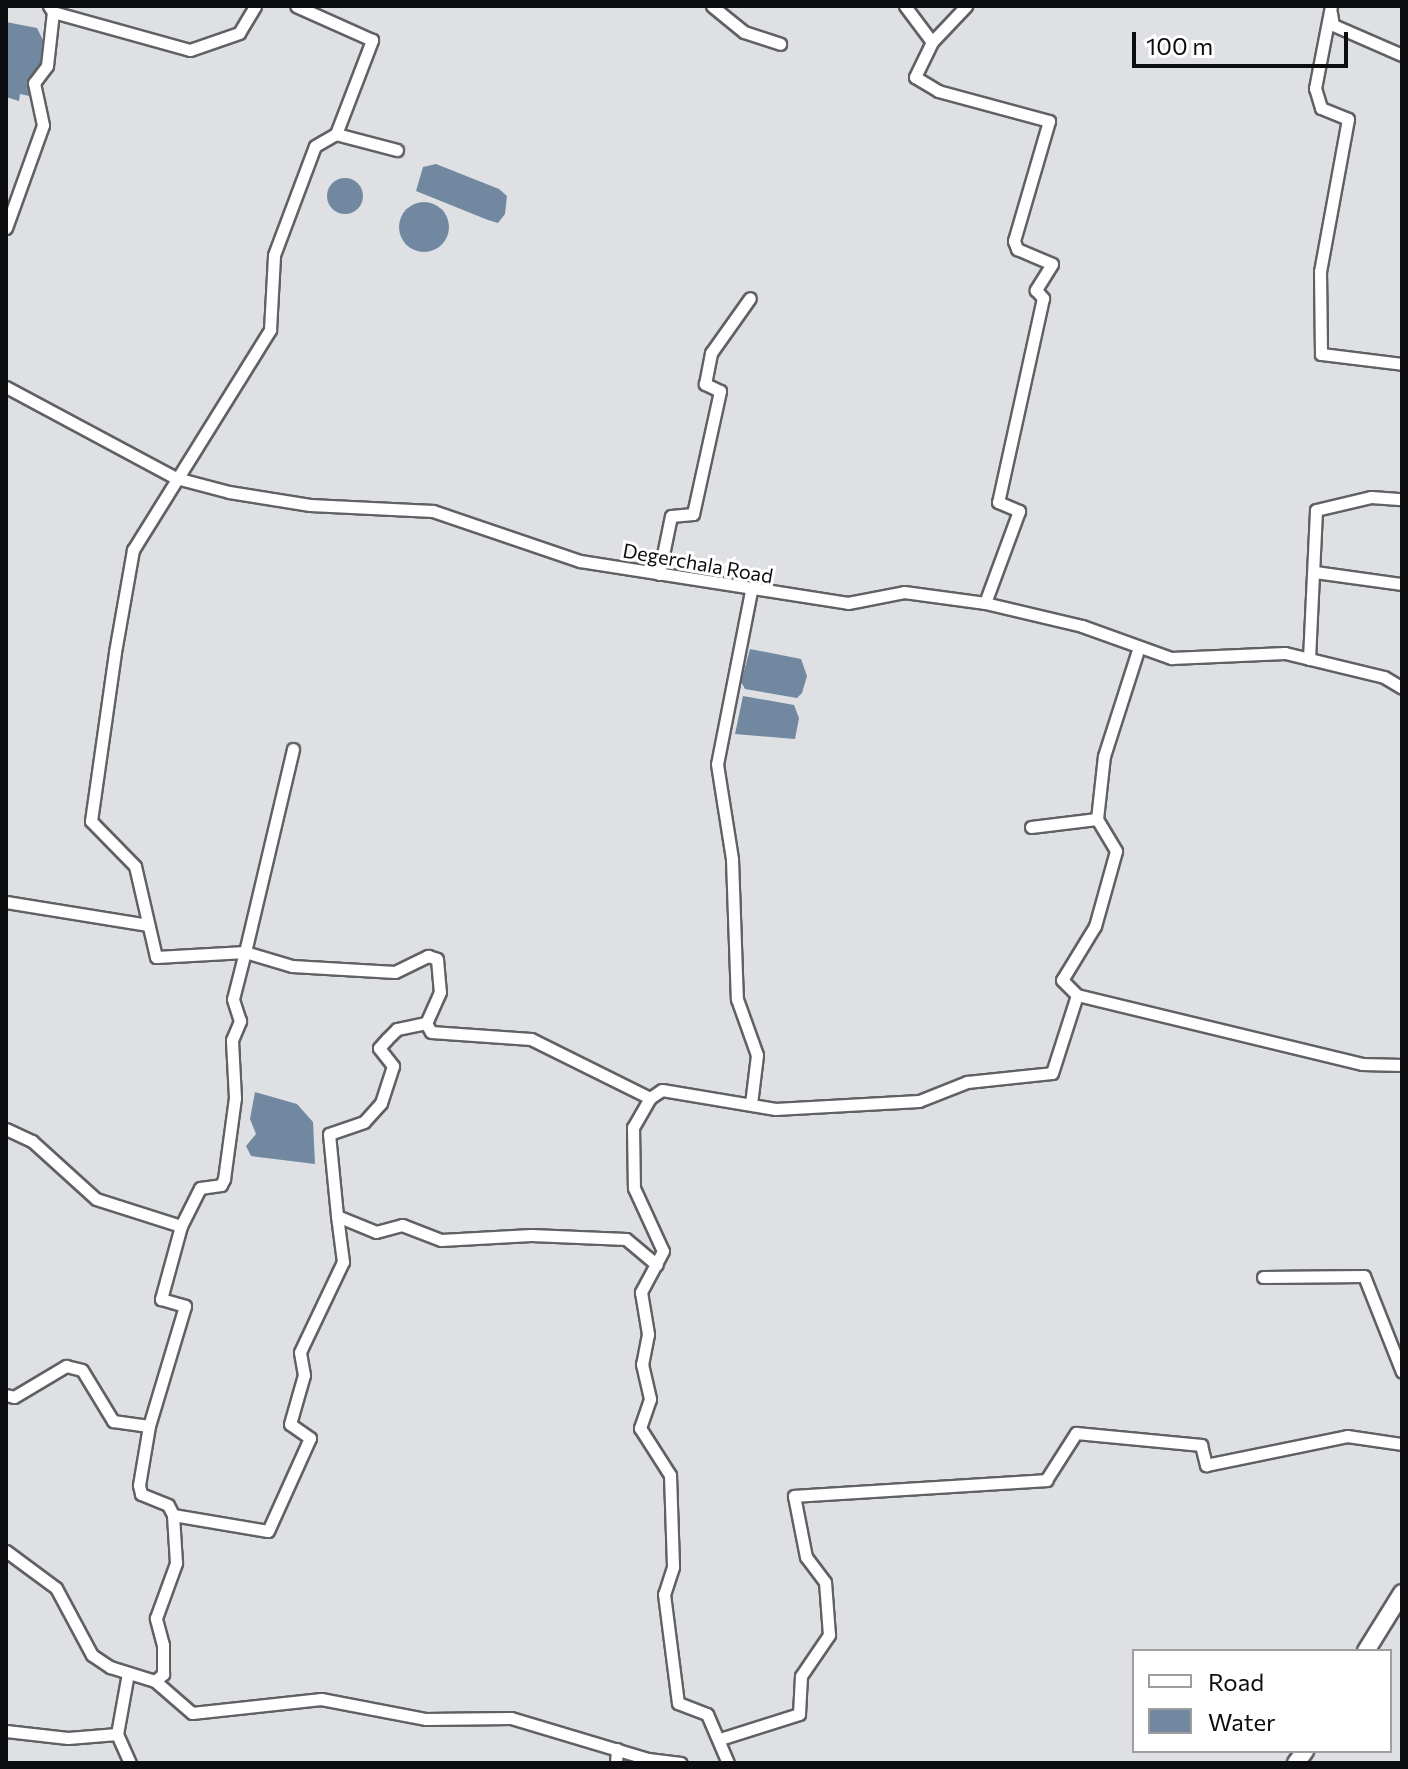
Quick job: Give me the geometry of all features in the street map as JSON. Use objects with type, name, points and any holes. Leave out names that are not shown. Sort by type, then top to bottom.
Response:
[{"type":"main road","points":[[1367,1649],[1402,1593]]},
{"type":"street","points":[[6,228],[43,125],[34,83],[47,66],[51,9],[190,50],[239,33],[255,6]]},
{"type":"street","points":[[296,6],[372,40],[336,134],[315,146],[274,255],[270,330],[133,550],[91,821],[135,866],[156,957],[245,952],[292,966],[395,972],[428,956],[437,959],[440,992],[426,1023]]},
{"type":"street","points":[[712,6],[736,27],[780,44]]},
{"type":"street","points":[[905,6],[932,42]]},
{"type":"street","points":[[966,6],[932,42],[915,73],[922,82],[1049,121],[1014,241],[1017,249],[1052,264],[1036,290],[1043,298],[998,502],[1019,511],[985,603]]},
{"type":"street","points":[[1331,6],[1333,25],[1402,55]]},
{"type":"street","points":[[1331,6],[1315,88],[1321,108],[1348,119],[1320,271],[1321,354],[1402,364]]},
{"type":"street","points":[[336,134],[397,150]]},
{"type":"street","points":[[659,574],[671,516],[693,514],[720,391],[705,384],[711,353],[750,298]]},
{"type":"street","name":"Degerchala Road","points":[[6,387],[176,478],[310,505],[433,511],[580,561],[751,591],[848,603],[904,592],[985,603],[1082,626],[1171,658],[1285,653],[1384,677],[1402,688]]},
{"type":"street","points":[[1309,659],[1315,572],[1311,520],[1316,510],[1371,497],[1402,499]]},
{"type":"street","points":[[1315,572],[1402,584]]},
{"type":"street","points":[[751,591],[717,764],[732,859],[737,999],[757,1055],[751,1104]]},
{"type":"street","points":[[1137,653],[1104,756],[1097,819],[1116,851],[1095,926],[1062,980],[1077,995],[1362,1064],[1402,1065]]},
{"type":"street","points":[[155,1681],[163,1674],[156,1618],[176,1563],[173,1515],[168,1505],[141,1494],[149,1426],[185,1306],[161,1299],[181,1226],[200,1188],[221,1185],[224,1179],[235,1098],[232,1040],[240,1021],[233,999],[293,749]]},
{"type":"street","points":[[1031,827],[1097,819]]},
{"type":"street","points":[[6,902],[148,925]]},
{"type":"street","points":[[728,1763],[707,1714],[678,1703],[664,1594],[673,1567],[670,1475],[640,1428],[650,1399],[642,1364],[648,1334],[641,1292],[657,1265],[660,1237],[634,1188],[633,1127],[650,1098],[662,1090],[751,1104],[919,1101],[967,1082],[1052,1073],[1077,995]]},
{"type":"street","points":[[426,1023],[431,1032],[531,1039],[650,1098]]},
{"type":"street","points":[[173,1515],[268,1531],[310,1438],[290,1424],[304,1375],[300,1352],[343,1262],[329,1134],[364,1122],[381,1103],[393,1066],[379,1048],[397,1029],[426,1023]]},
{"type":"street","points":[[6,1129],[32,1141],[96,1199],[181,1226]]},
{"type":"street","points":[[337,1216],[376,1232],[402,1225],[441,1240],[531,1235],[626,1239],[657,1265]]},
{"type":"street","points":[[1263,1277],[1364,1276],[1402,1372]]},
{"type":"street","points":[[6,1395],[14,1397],[66,1366],[82,1370],[113,1421],[149,1426]]},
{"type":"street","points":[[720,1739],[799,1714],[801,1676],[829,1635],[825,1582],[806,1557],[794,1496],[1046,1480],[1076,1433],[1201,1445],[1206,1465],[1347,1436],[1402,1444]]},
{"type":"street","points":[[7,1554],[56,1588],[92,1655],[128,1673],[155,1681],[201,1716],[232,1705],[321,1699],[426,1719],[511,1718],[617,1749],[681,1763]]},
{"type":"street","points":[[128,1673],[117,1734],[130,1763]]},
{"type":"street","points":[[6,1731],[68,1738],[117,1734]]},
{"type":"street","points":[[616,1763],[617,1749]]},
{"type":"water","points":[[6,22],[37,28],[46,46],[29,96],[20,94],[19,101],[6,97]]},
{"type":"water","points":[[436,164],[499,189],[507,196],[505,214],[498,223],[416,191],[423,167]]},
{"type":"water","points":[[345,178],[358,183],[363,196],[358,209],[345,214],[332,209],[327,196],[332,183]]},
{"type":"water","points":[[424,202],[442,209],[449,227],[442,245],[424,252],[406,245],[399,227],[406,209]]},
{"type":"water","points":[[750,649],[801,659],[807,676],[802,693],[797,698],[745,689],[741,682]]},
{"type":"water","points":[[743,696],[794,705],[799,718],[795,739],[735,734]]},
{"type":"water","points":[[255,1092],[297,1104],[313,1122],[315,1164],[251,1156],[246,1146],[256,1134],[250,1119]]}]
